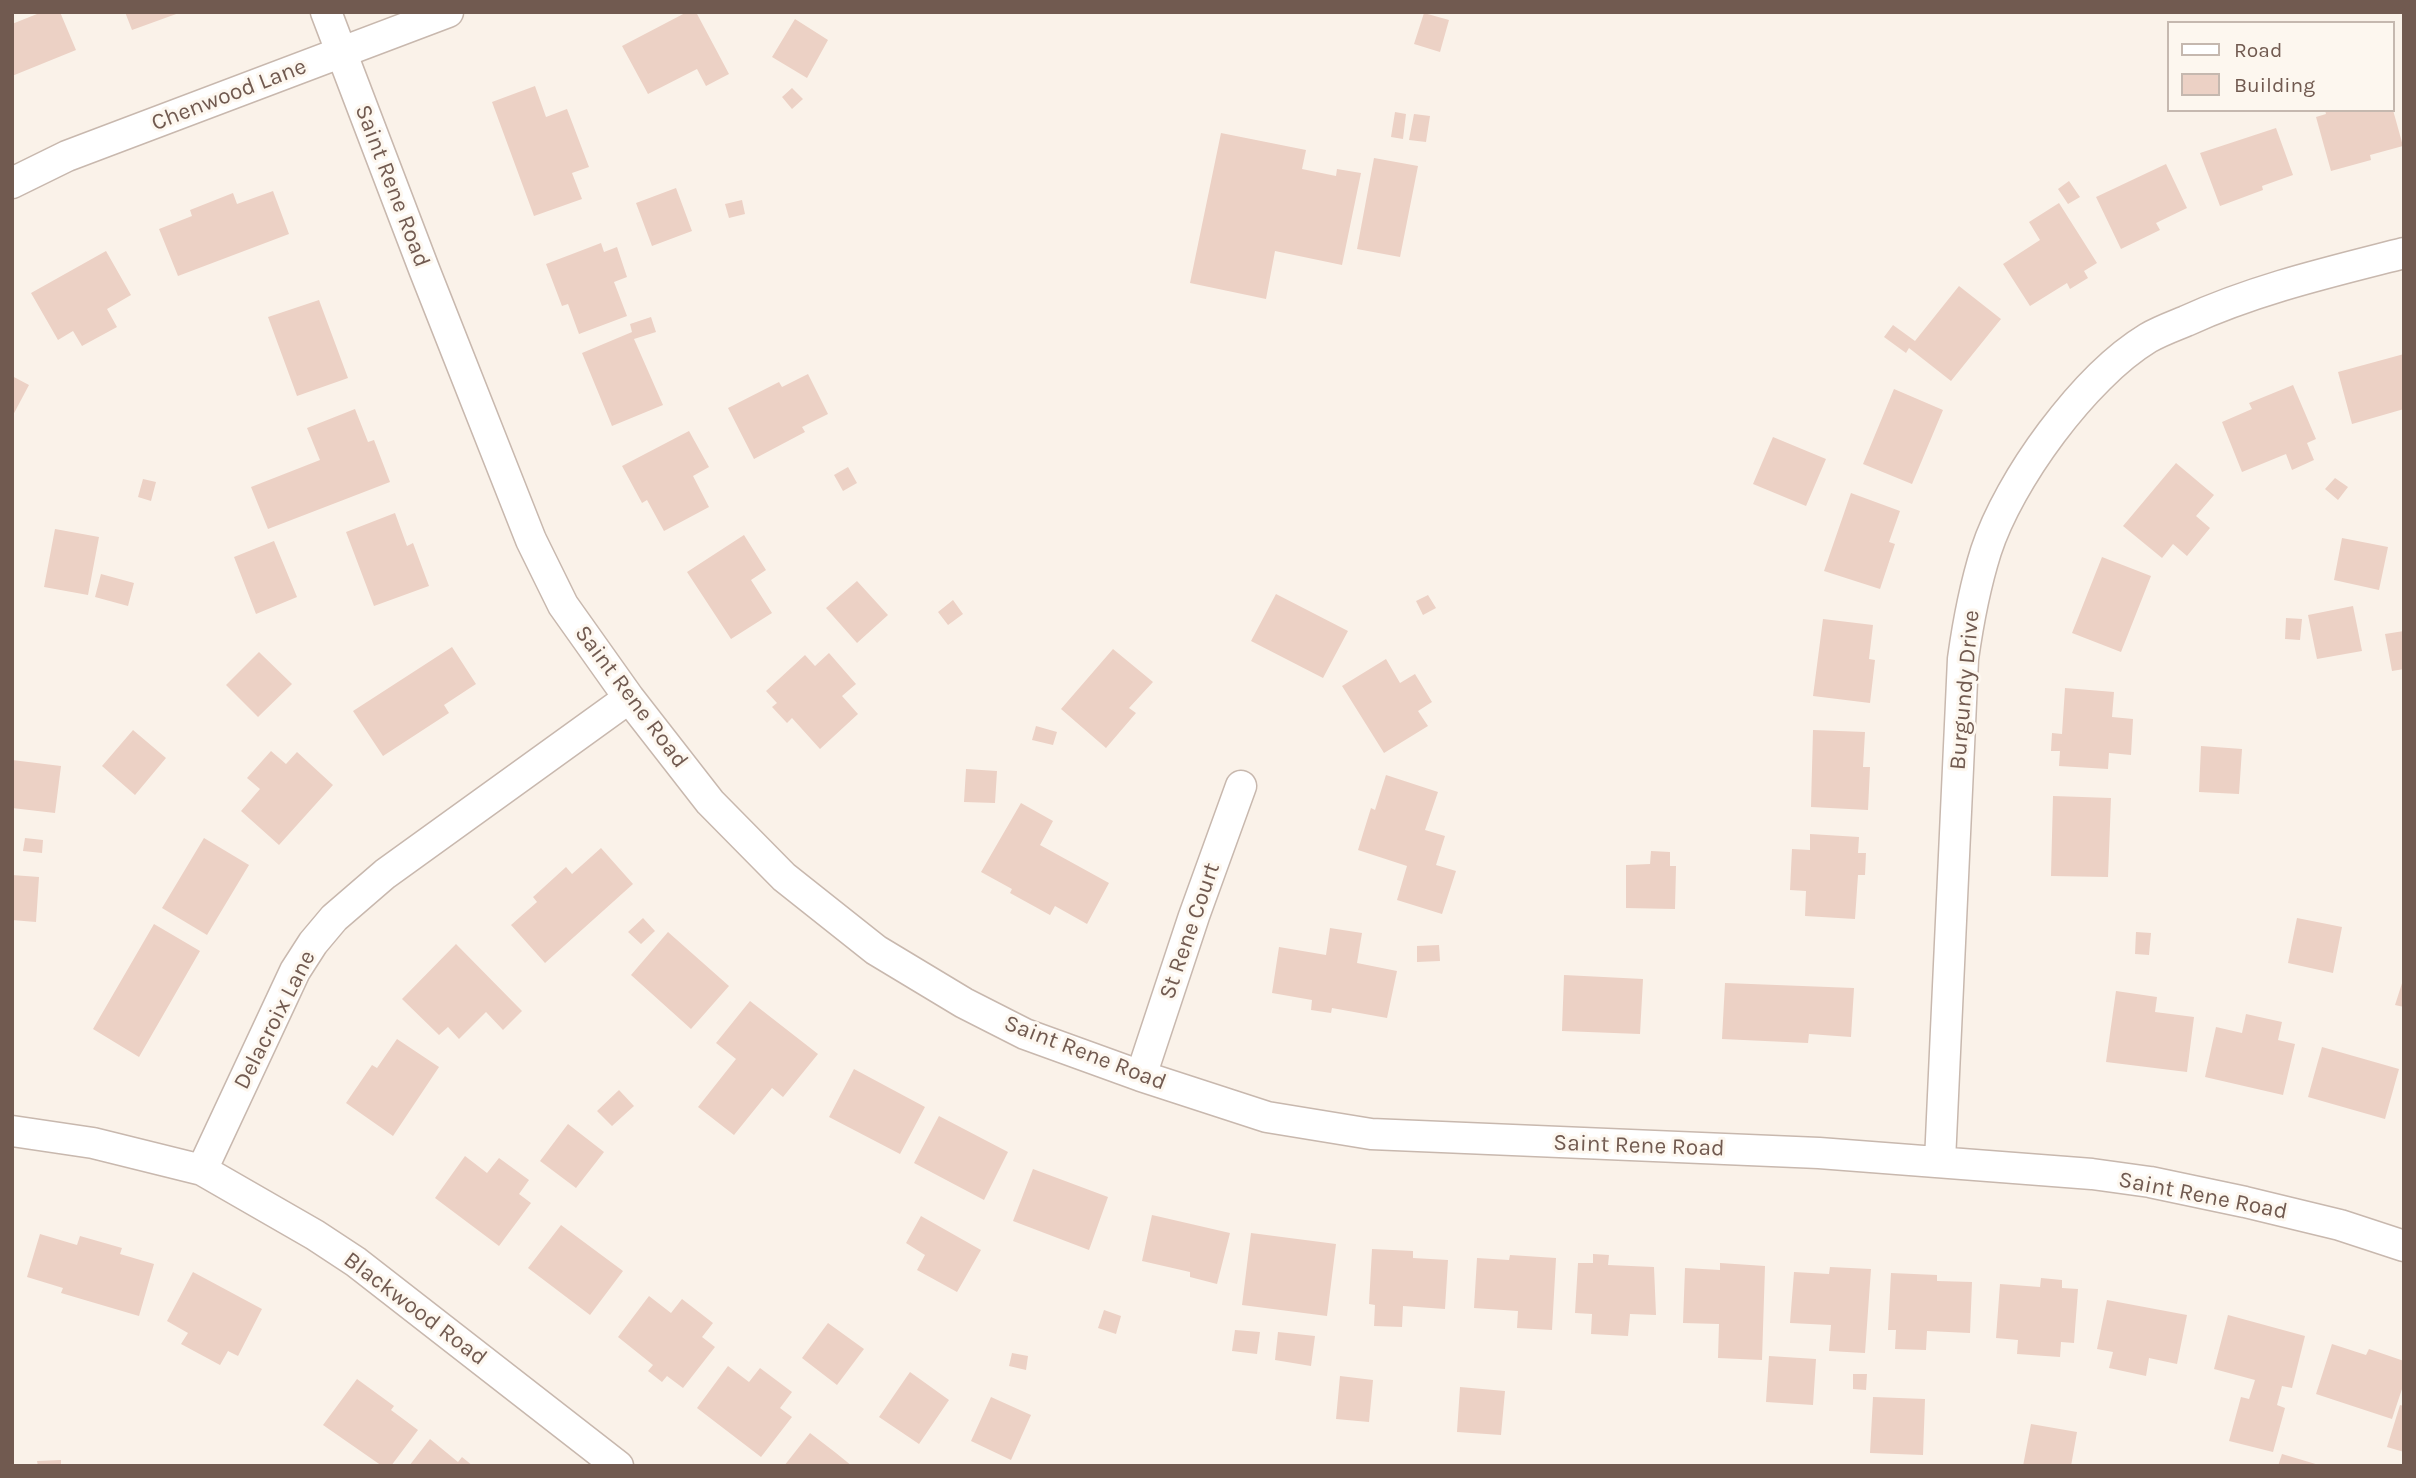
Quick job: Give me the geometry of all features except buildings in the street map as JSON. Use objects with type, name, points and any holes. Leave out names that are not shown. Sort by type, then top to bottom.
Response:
[{"type":"street","name":"Saint Rene Road","points":[[326,12],[531,540],[563,606],[629,698],[710,802],[784,877],[876,950],[964,1003],[1025,1034],[1267,1117],[1371,1134],[1819,1153],[2092,1174],[2150,1182],[2326,1222],[2404,1246]]},
{"type":"street","name":"Chenwood Lane","points":[[12,183],[67,156],[448,12]]},
{"type":"street","name":"Burgundy Drive","points":[[1940,1161],[1963,659],[1970,608],[1987,549],[2003,513],[2040,451],[2084,394],[2114,363],[2148,338],[2228,302],[2404,253]]},
{"type":"street","name":"Delacroix Lane","points":[[202,1170],[295,971],[334,918],[385,874],[629,698]]},
{"type":"street","name":"St Rene Court","points":[[1141,1076],[1241,786]]},
{"type":"street","points":[[12,1131],[93,1143],[202,1170]]},
{"type":"street","name":"Blackwood Road","points":[[202,1170],[315,1235],[356,1262],[618,1466]]}]
